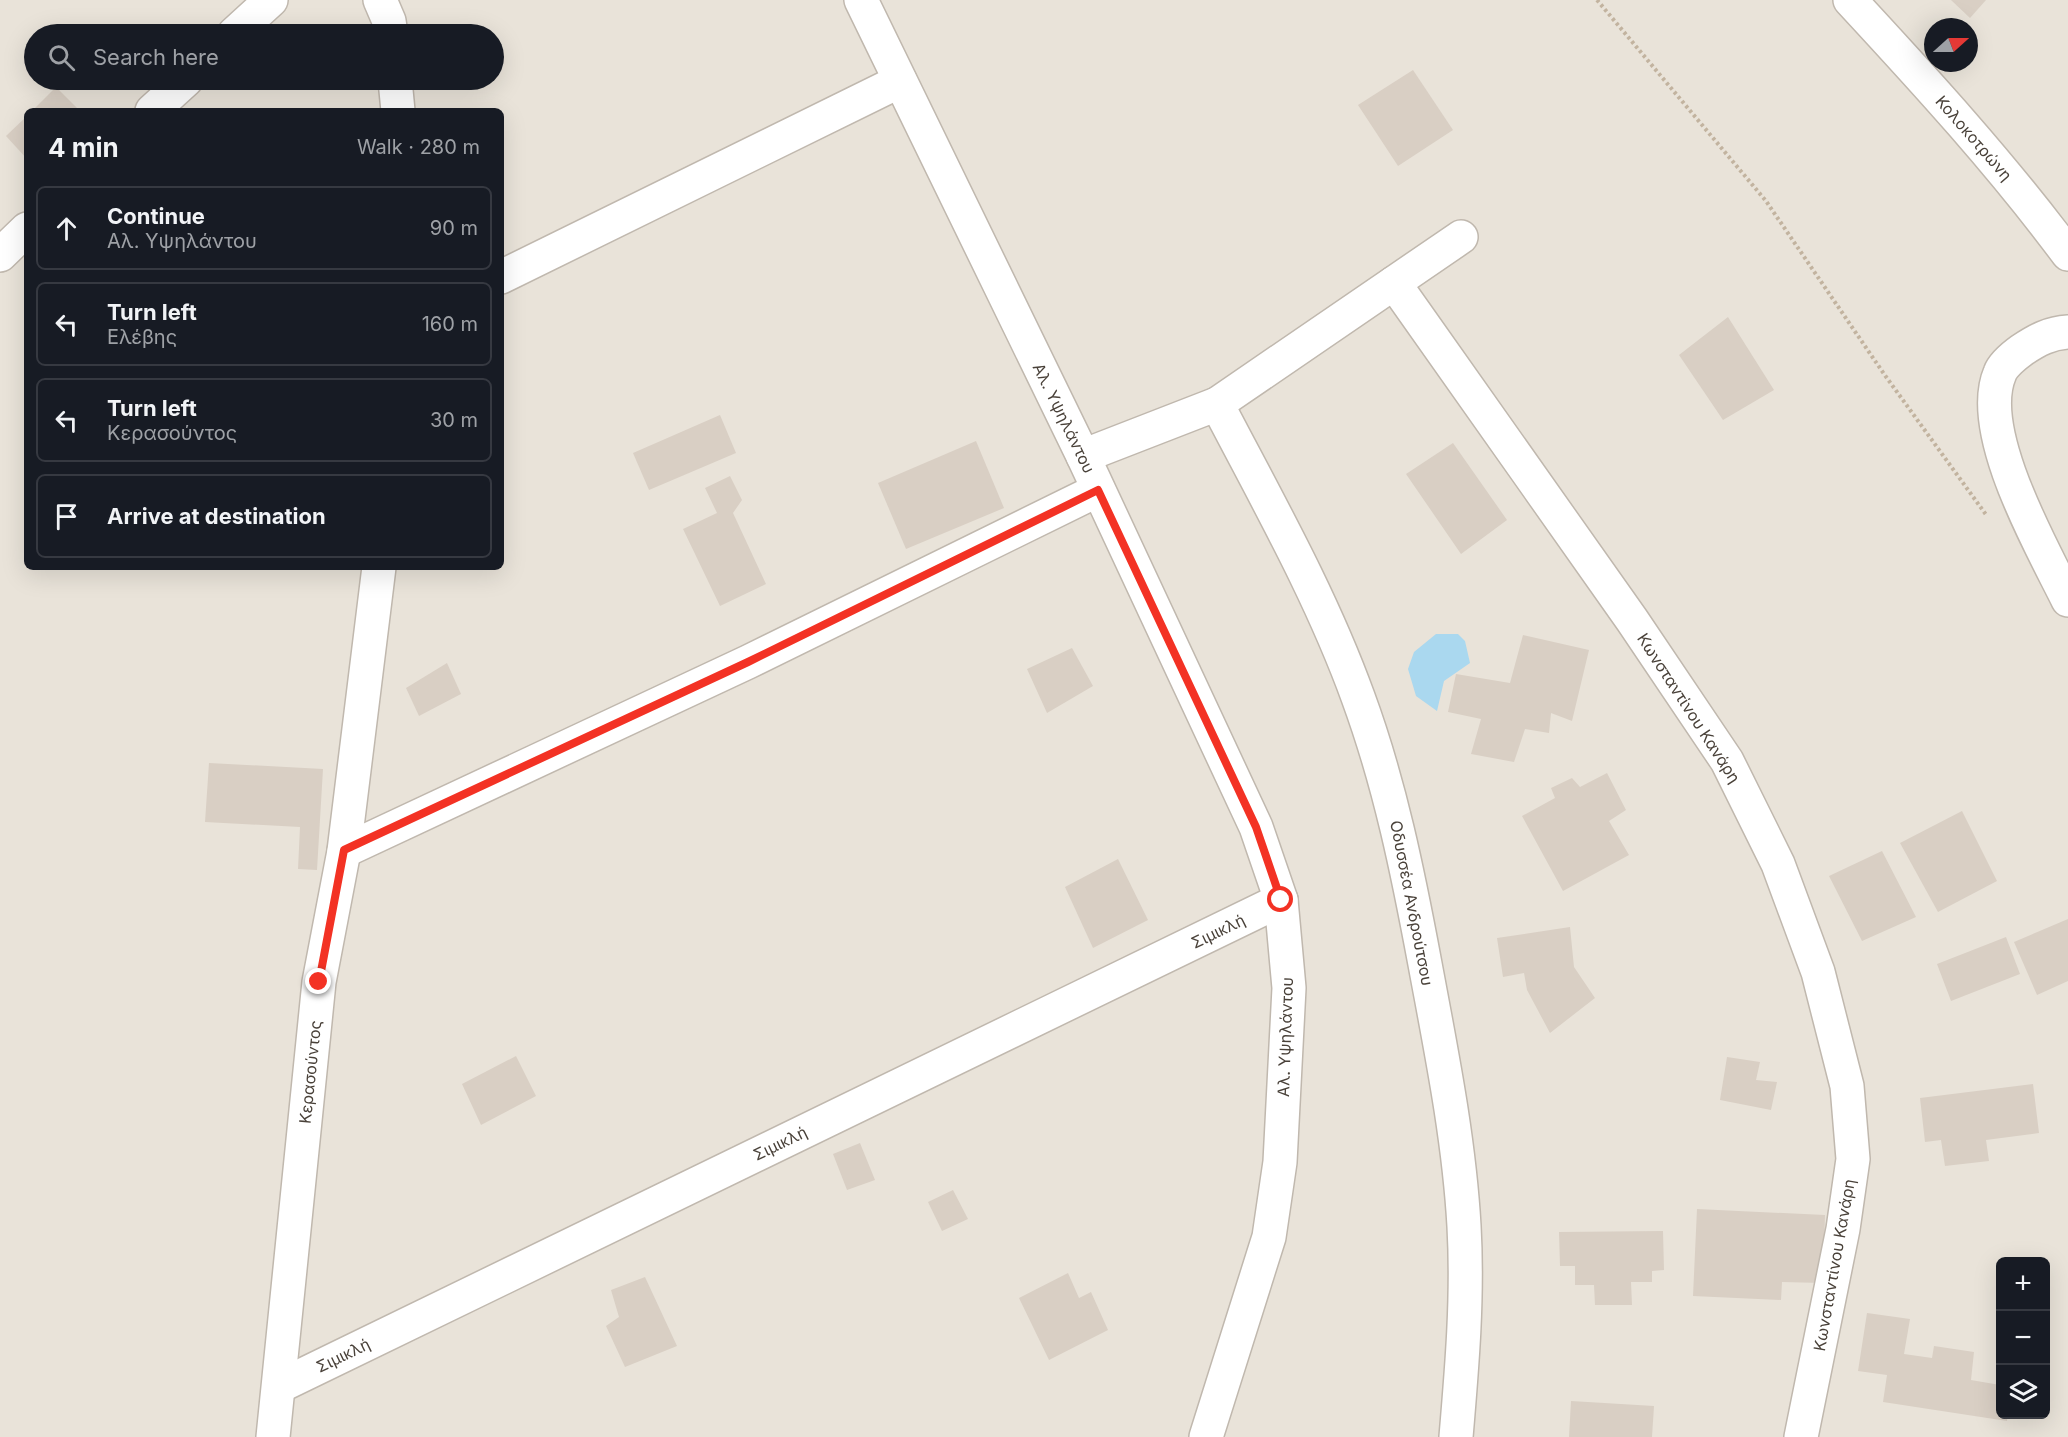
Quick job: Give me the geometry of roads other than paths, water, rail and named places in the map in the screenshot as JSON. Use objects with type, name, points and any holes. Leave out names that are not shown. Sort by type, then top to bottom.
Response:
[{"type":"street","points":[[245,24],[271,0]]},
{"type":"street","points":[[380,0],[389,24]]},
{"type":"street","name":"Αλ. Υψηλάντου","points":[[861,0],[1083,456],[1256,827],[1281,900],[1289,988],[1278,1172],[1269,1237],[1204,1436]]},
{"type":"street","name":"Κολοκοτρώνη","points":[[1850,0],[1929,85],[2031,204],[2068,254]]},
{"type":"street","points":[[504,276],[636,213],[900,81]]},
{"type":"street","points":[[155,108],[175,90]]},
{"type":"street","points":[[396,90],[398,108]]},
{"type":"street","points":[[0,255],[24,232]]},
{"type":"street","points":[[1083,456],[1217,404],[1461,237]]},
{"type":"street","name":"Κωνσταντίνου Κανάρη","points":[[1394,283],[1632,620],[1727,761],[1778,864],[1818,972],[1847,1086],[1853,1159],[1843,1229],[1801,1437]]},
{"type":"street","points":[[2068,332],[2037,339],[2017,354],[2000,372],[1994,401],[1999,437],[2012,483],[2068,600]]},
{"type":"street","name":"Οδυσσέα Ανδρούτσου","points":[[1217,404],[1320,604],[1358,696],[1389,790],[1410,884],[1448,1094],[1464,1226],[1464,1339],[1455,1437]]},
{"type":"street","points":[[344,850],[748,662],[1098,490]]},
{"type":"street","name":"Κερασούντος","points":[[273,1437],[319,982],[344,850],[379,570]]},
{"type":"street","name":"Σιμικλή","points":[[279,1386],[1281,900]]},
{"type":"water","points":[[1436,634],[1458,634],[1465,641],[1470,663],[1444,681],[1437,711],[1416,696],[1408,669],[1414,652]]}]
